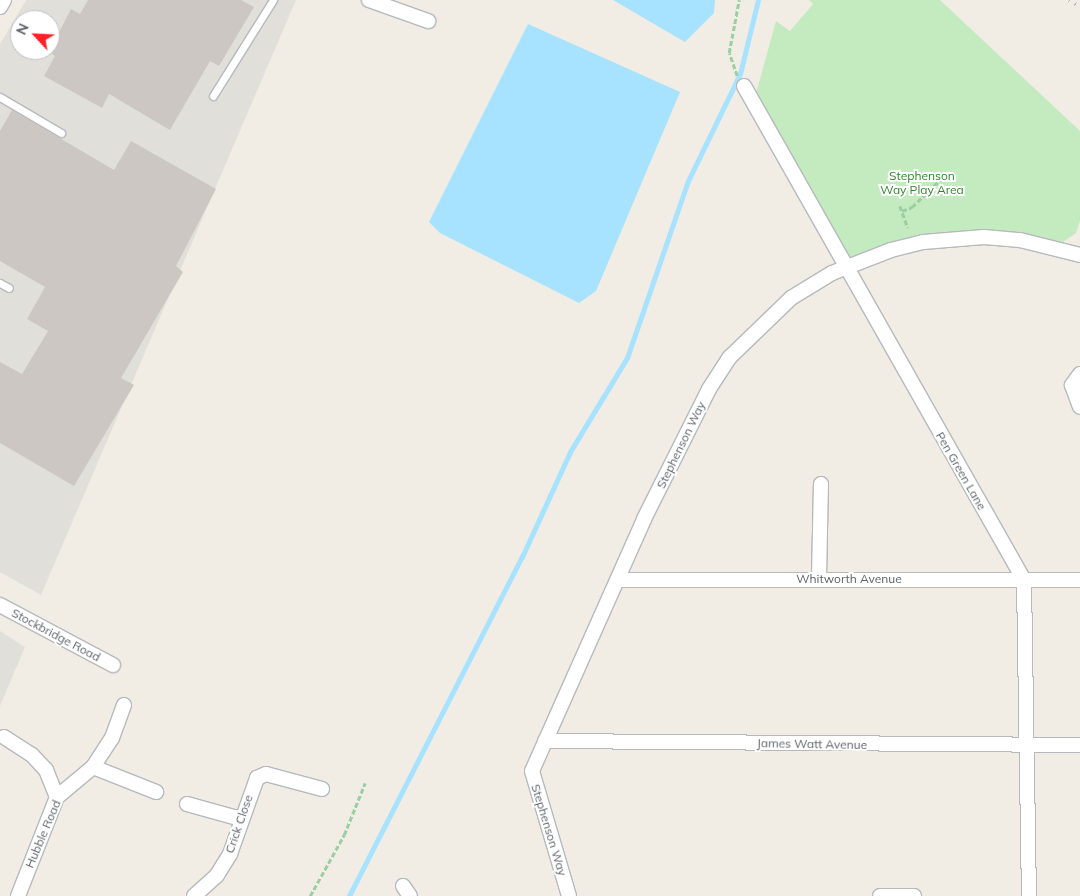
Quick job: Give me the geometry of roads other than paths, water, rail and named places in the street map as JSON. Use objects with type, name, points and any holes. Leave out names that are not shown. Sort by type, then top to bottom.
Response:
[{"type":"street","points":[[0,6],[4,0]]},
{"type":"street","points":[[368,0],[428,22]]},
{"type":"street","name":"Pen Green Lane","points":[[744,86],[845,269],[1024,580],[1030,896]]},
{"type":"street","name":"Stephenson Way","points":[[569,896],[534,788],[532,770],[618,580],[709,389],[730,357],[791,298],[861,259],[923,242],[984,237],[1020,240],[1080,255]]},
{"type":"street","points":[[1080,374],[1072,384],[1080,407]]},
{"type":"street","points":[[819,578],[822,484]]},
{"type":"street","name":"Whitworth Avenue","points":[[618,580],[819,578],[1080,580]]},
{"type":"street","name":"Stockbridge Road","points":[[0,605],[113,665]]},
{"type":"street","name":"Hubble Road","points":[[18,896],[57,797],[93,766],[112,738],[124,705]]},
{"type":"street","points":[[4,738],[32,755],[46,770],[57,797]]},
{"type":"street","name":"James Watt Avenue","points":[[544,741],[1080,745]]},
{"type":"street","points":[[93,766],[156,792]]},
{"type":"street","name":"Crick Close","points":[[194,896],[226,861],[257,778],[266,774],[322,789]]},
{"type":"street","points":[[187,804],[241,819]]},
{"type":"street","points":[[880,896],[914,896]]},
{"type":"lane","points":[[213,96],[273,0]]},
{"type":"lane","points":[[0,97],[61,133]]},
{"type":"lane","points":[[0,283],[8,288]]},
{"type":"water","points":[[613,0],[715,0],[714,13],[685,42]]},
{"type":"water","points":[[528,24],[680,92],[596,291],[579,303],[440,233],[429,222]]},
{"type":"waterway","points":[[349,896],[522,557],[570,452],[627,358],[688,181],[740,74],[758,0]]},
{"type":"railway","points":[[1069,0],[1080,7]]},
{"type":"park label","name":"Stephenson Way Play Area","points":[[922,183]]}]
